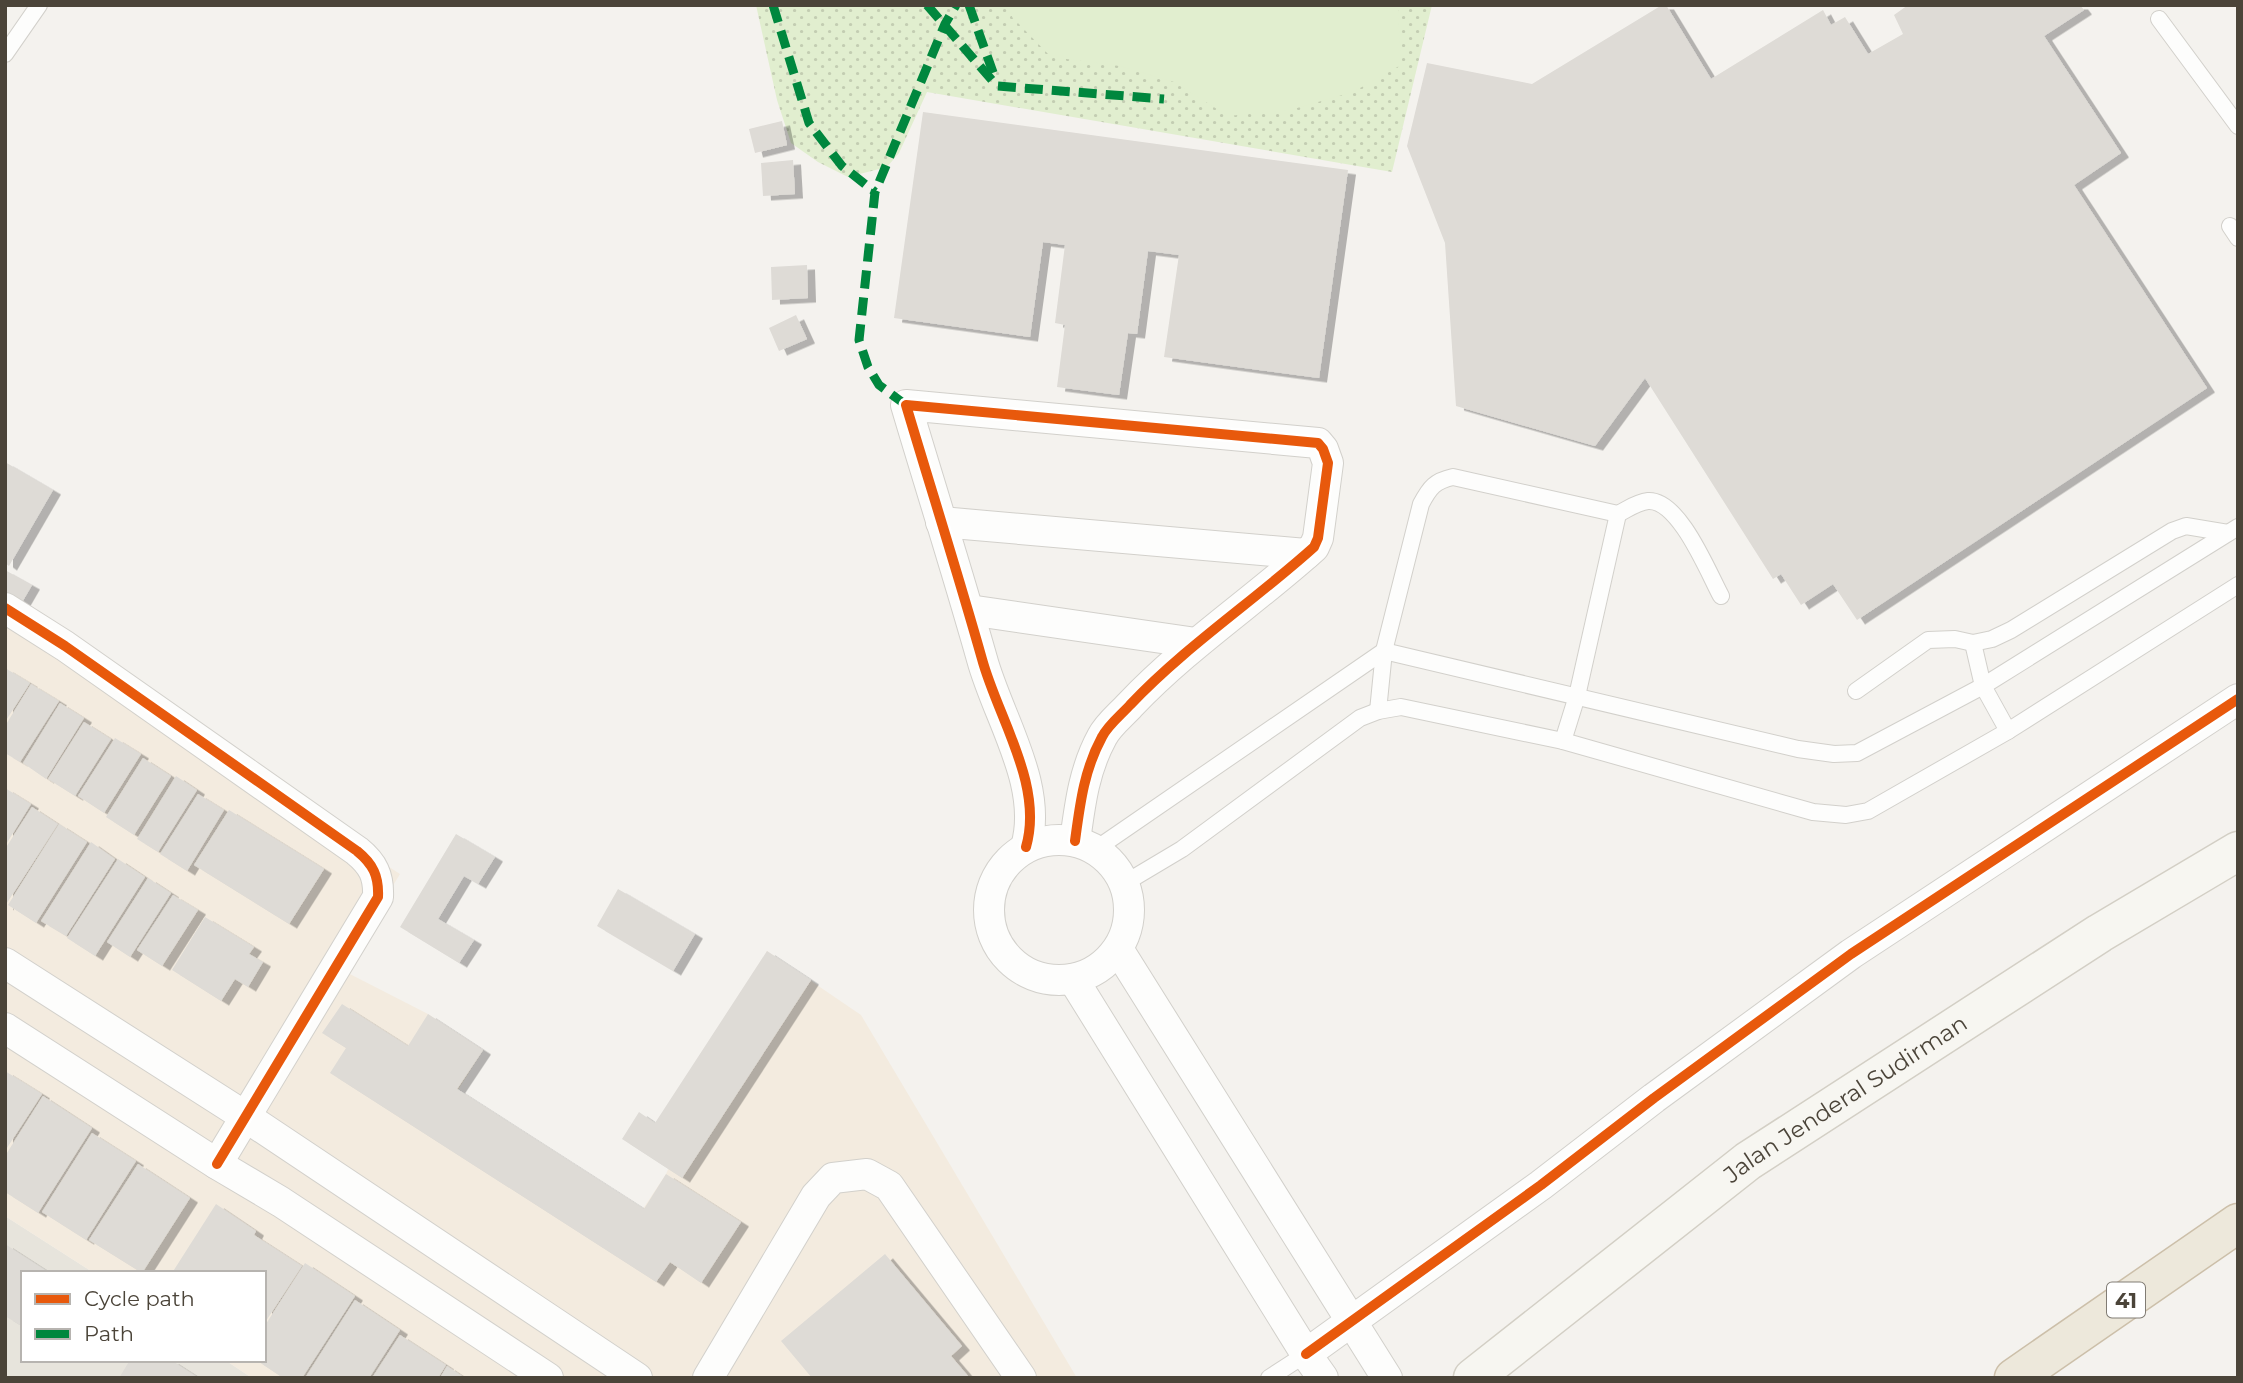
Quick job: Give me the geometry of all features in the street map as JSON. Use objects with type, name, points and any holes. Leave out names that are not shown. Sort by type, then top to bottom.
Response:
[{"type":"highway","name":"41","points":[[2014,1378],[2238,1223]]},
{"type":"street","points":[[1026,847],[1032,812],[1027,784],[982,661],[906,404],[1318,443],[1328,463],[1318,538],[1314,547],[1264,591],[1196,643],[1146,688],[1103,734],[1089,764],[1080,797],[1086,845]]},
{"type":"street","points":[[941,522],[1306,554]]},
{"type":"street","points":[[5,608],[65,646],[357,851],[373,868],[378,883],[378,897],[217,1164]]},
{"type":"street","points":[[969,610],[1196,643]]},
{"type":"street","points":[[1306,1354],[1541,1185],[1654,1098],[1851,954],[2238,699]]},
{"type":"street","points":[[1051,839],[1086,845],[1113,864],[1125,883],[1130,905],[1127,928],[1118,949],[1105,963],[1090,973],[1073,979],[1051,980],[1029,974],[1010,962],[997,944],[989,922],[989,900],[996,878],[1008,860],[1026,847],[1051,839]]},
{"type":"street","name":"Jalan Jenderal Sudirman","points":[[1473,1378],[1748,1161],[2100,933],[2238,851]]},
{"type":"street","points":[[1118,949],[1350,1323],[1387,1378]]},
{"type":"street","points":[[5,963],[246,1117],[637,1378]]},
{"type":"street","points":[[1073,979],[1323,1378]]},
{"type":"street","points":[[5,1028],[281,1202],[548,1378]]},
{"type":"street","points":[[708,1378],[816,1196],[833,1178],[867,1174],[889,1186],[1021,1378]]},
{"type":"lane","points":[[5,54],[39,5]]},
{"type":"lane","points":[[2159,19],[2238,126]]},
{"type":"lane","points":[[1378,711],[1384,651],[1421,504],[1429,488],[1438,480],[1453,477],[1619,514],[1637,504],[1650,501],[1666,506],[1679,519],[1721,597]]},
{"type":"lane","points":[[1563,741],[1577,696],[1619,514]]},
{"type":"lane","points":[[1856,691],[1928,640],[1955,639],[1973,643],[1992,639],[2011,630],[2172,531],[2186,526],[2233,530]]},
{"type":"lane","points":[[1086,845],[1384,651],[1798,749],[1834,754],[1857,753],[1983,686],[2233,530]]},
{"type":"lane","points":[[1125,883],[1182,849],[1360,719],[1378,711],[1401,707],[1563,741],[1813,812],[1846,815],[1868,811],[2008,731],[2238,585]]},
{"type":"lane","points":[[1973,643],[1983,686],[2008,731]]},
{"type":"lane","points":[[1269,1378],[1306,1354]]},
{"type":"shaded area","points":[[5,619],[400,874],[342,970],[428,1014],[483,1050],[458,1090],[643,1209],[666,1174],[767,951],[861,1015],[1077,1378],[252,1378],[228,1362],[266,1362],[266,1271],[91,1271],[5,1216]]},
{"type":"shaded area","points":[[5,1216],[91,1271],[21,1271],[21,1362],[228,1362],[252,1378],[5,1378]]},
{"type":"green space","points":[[756,5],[1432,5],[1392,172],[927,92],[899,153],[887,167],[848,177],[818,162],[791,143],[777,100]]},
{"type":"green space","points":[[1014,5],[1390,5],[1398,9],[1401,65],[1353,92],[1290,110],[1228,116],[1174,82],[1120,66],[1051,57],[1012,17]]},
{"type":"building","points":[[1666,5],[1711,79],[1823,10],[1831,25],[1845,17],[1868,54],[1903,34],[1894,15],[1908,5],[2080,5],[2084,10],[2044,36],[2121,153],[2074,185],[2207,388],[1857,620],[1833,584],[1801,605],[1781,574],[1773,579],[1645,378],[1595,446],[1456,406],[1445,243],[1407,146],[1427,63],[1532,84]]},
{"type":"building","points":[[923,112],[1348,170],[1319,378],[1164,357],[1179,255],[1148,251],[1137,334],[1128,333],[1119,395],[1057,387],[1065,325],[1055,323],[1065,245],[1043,242],[1030,337],[894,318]]},
{"type":"building","points":[[782,121],[787,145],[755,153],[749,129]]},
{"type":"building","points":[[793,160],[795,194],[763,196],[761,163]]},
{"type":"building","points":[[807,265],[808,298],[772,300],[771,267]]},
{"type":"building","points":[[796,315],[807,339],[779,351],[769,328]]},
{"type":"building","points":[[5,462],[53,490],[9,566],[5,563]]},
{"type":"building","points":[[5,570],[32,585],[21,604],[5,595]]},
{"type":"building","points":[[5,668],[30,683],[5,722]]},
{"type":"building","points":[[31,684],[59,701],[20,762],[5,753],[5,726]]},
{"type":"building","points":[[60,703],[84,718],[46,779],[23,763]]},
{"type":"building","points":[[84,722],[111,739],[75,796],[48,779]]},
{"type":"building","points":[[115,738],[141,754],[104,813],[78,796]]},
{"type":"building","points":[[143,758],[171,776],[134,835],[106,817]]},
{"type":"building","points":[[176,776],[197,790],[158,852],[137,839]]},
{"type":"building","points":[[5,788],[31,804],[5,846]]},
{"type":"building","points":[[198,794],[224,810],[187,871],[160,854]]},
{"type":"building","points":[[32,807],[58,824],[5,906],[5,849]]},
{"type":"building","points":[[229,810],[324,869],[289,924],[194,865]]},
{"type":"building","points":[[59,824],[87,842],[36,923],[8,905]]},
{"type":"building","points":[[456,834],[495,857],[478,884],[464,876],[438,919],[474,940],[459,963],[400,927]]},
{"type":"building","points":[[91,842],[115,859],[66,936],[41,921]]},
{"type":"building","points":[[118,859],[145,877],[95,956],[67,938]]},
{"type":"building","points":[[148,878],[171,893],[130,957],[107,942]]},
{"type":"building","points":[[618,889],[695,934],[673,971],[597,926]]},
{"type":"building","points":[[173,895],[198,910],[162,966],[137,950]]},
{"type":"building","points":[[205,917],[254,947],[249,954],[263,962],[248,987],[235,979],[221,1001],[172,970]]},
{"type":"building","points":[[767,951],[811,980],[682,1178],[622,1139],[639,1112],[655,1123]]},
{"type":"building","points":[[342,1004],[408,1046],[428,1014],[483,1050],[457,1089],[644,1209],[666,1174],[741,1222],[701,1283],[670,1262],[656,1282],[330,1073],[346,1048],[322,1033]]},
{"type":"building","points":[[5,1071],[42,1094],[5,1151]]},
{"type":"building","points":[[43,1096],[92,1128],[38,1213],[5,1192],[5,1156]]},
{"type":"building","points":[[92,1133],[136,1161],[86,1240],[42,1212]]},
{"type":"building","points":[[138,1164],[190,1198],[143,1271],[139,1271],[89,1240]]},
{"type":"building","points":[[216,1204],[256,1231],[254,1235],[302,1266],[266,1321],[266,1271],[173,1271]]},
{"type":"building","points":[[5,1244],[47,1271],[21,1271],[21,1326],[5,1316]]},
{"type":"building","points":[[885,1254],[962,1346],[951,1356],[968,1376],[966,1378],[812,1378],[781,1341]]},
{"type":"building","points":[[305,1263],[355,1296],[302,1378],[283,1378],[259,1362],[266,1362],[266,1324]]},
{"type":"building","points":[[355,1300],[400,1330],[369,1378],[305,1378]]},
{"type":"building","points":[[400,1335],[446,1365],[438,1378],[372,1378]]},
{"type":"building","points":[[129,1362],[174,1362],[199,1378],[119,1378]]},
{"type":"building","points":[[447,1366],[465,1378],[440,1378]]},
{"type":"marked path","points":[[773,5],[809,123],[842,166],[875,192]]},
{"type":"marked path","points":[[927,5],[997,86],[1164,99]]},
{"type":"marked path","points":[[906,405],[879,385],[868,367],[859,340],[875,192],[945,24],[956,5]]},
{"type":"marked path","points":[[969,5],[995,78]]},
{"type":"cycle path","points":[[1026,847],[1030,824],[1024,776],[982,659],[906,405],[1318,443],[1328,463],[1318,538],[1314,547],[1174,663],[1108,728],[1096,749],[1087,775],[1075,841]]},
{"type":"cycle path","points":[[5,608],[65,646],[357,851],[374,871],[378,897],[217,1164]]},
{"type":"cycle path","points":[[1306,1354],[1541,1185],[1654,1098],[1851,954],[2238,699]]}]
